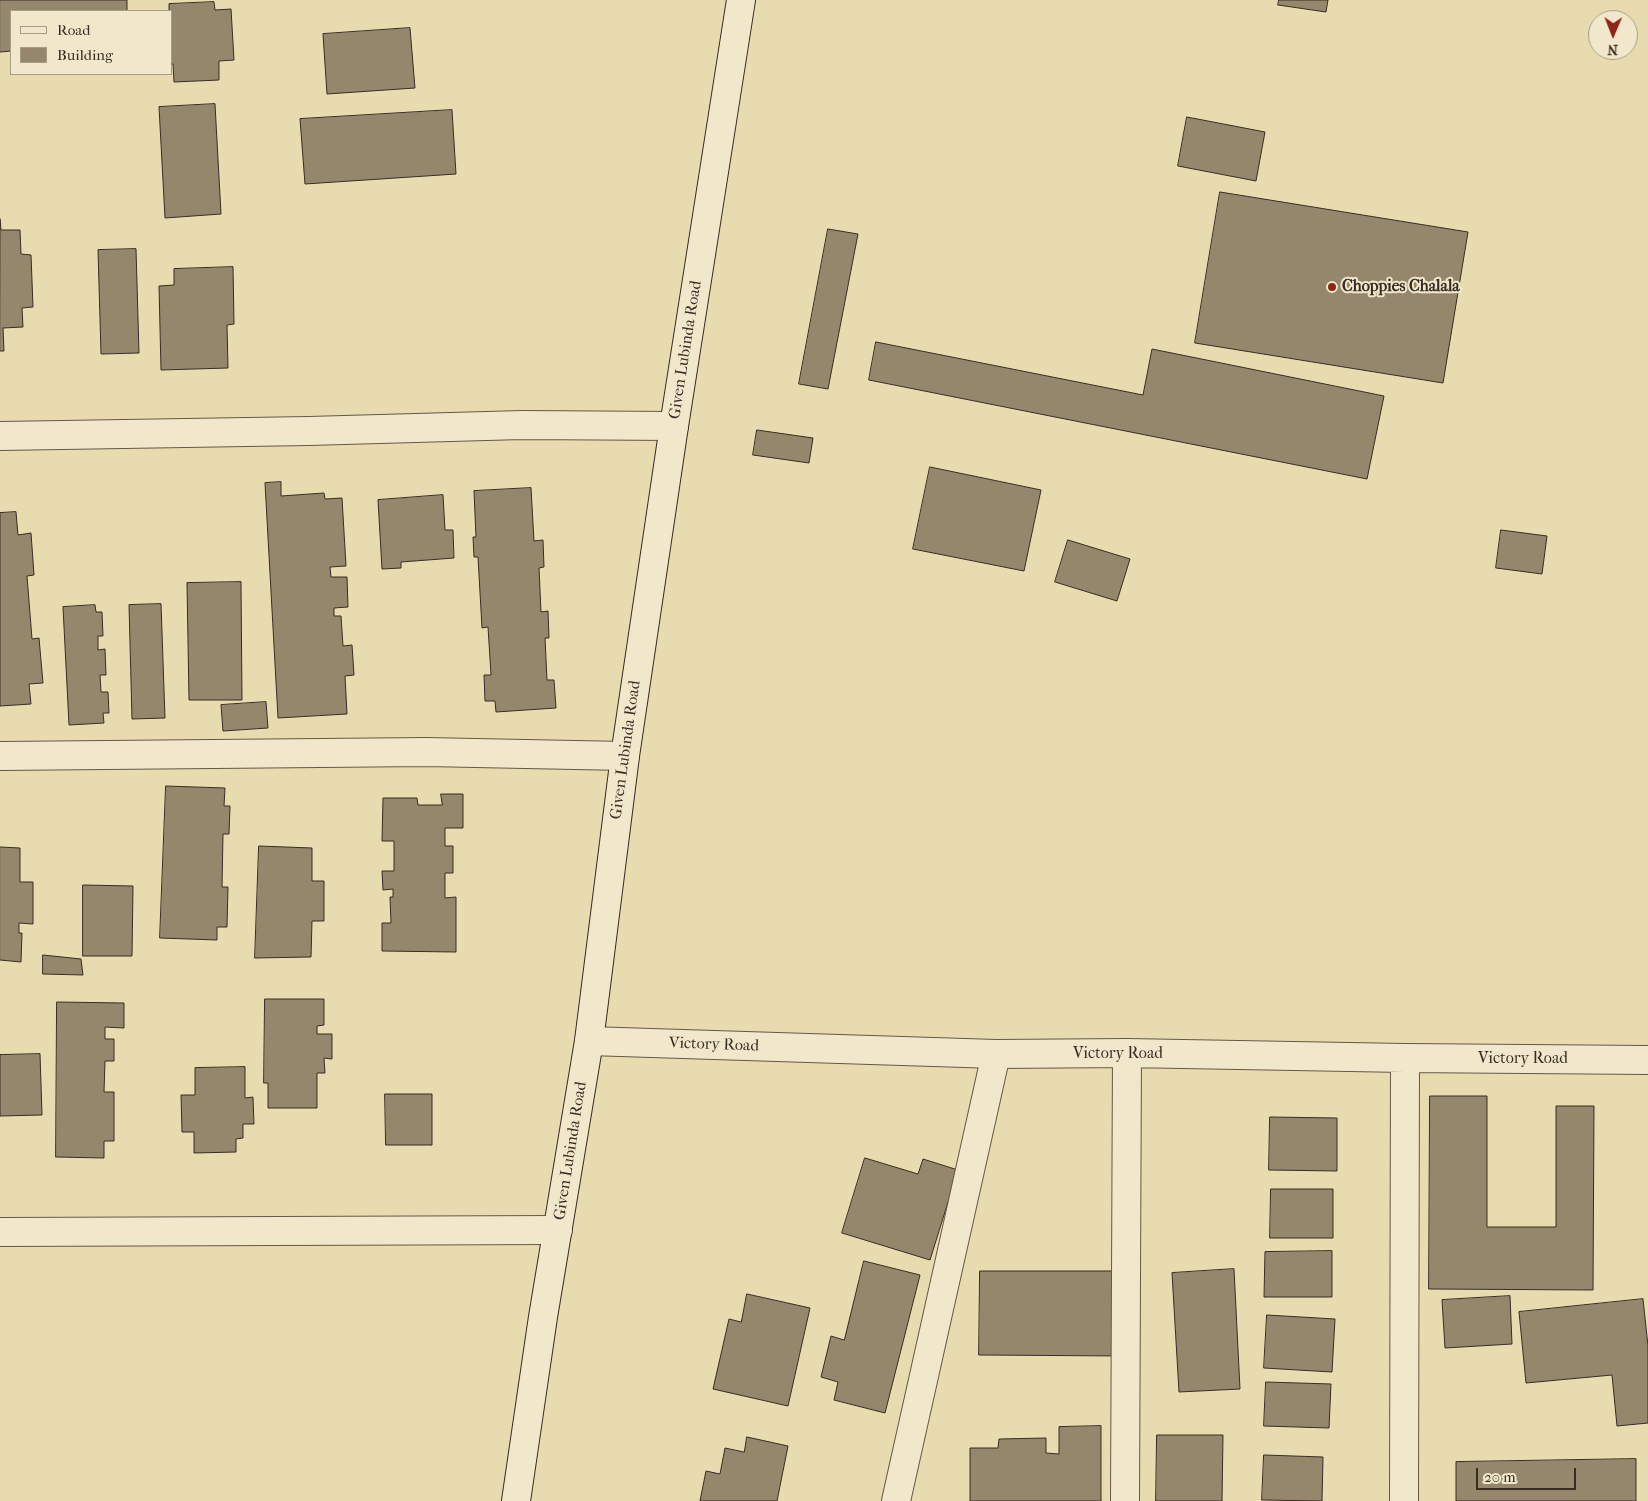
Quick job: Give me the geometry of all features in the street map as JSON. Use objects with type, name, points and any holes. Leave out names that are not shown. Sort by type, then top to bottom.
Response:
[{"type":"street","name":"Given Lubinda Road","points":[[516,1501],[589,1042],[625,756],[674,426],[741,0]]},
{"type":"street","points":[[0,436],[309,431],[522,424],[674,426]]},
{"type":"street","points":[[0,756],[426,752],[625,756]]},
{"type":"street","name":"Victory Road","points":[[589,1042],[996,1054],[1127,1053],[1648,1060]]},
{"type":"street","points":[[1125,1501],[1127,1053]]},
{"type":"street","points":[[896,1501],[996,1054]]},
{"type":"street","points":[[1404,1501],[1405,1058]]},
{"type":"street","points":[[0,1232],[558,1230]]},
{"type":"building","points":[[0,0],[127,0],[127,10],[10,10],[10,51],[0,52]]},
{"type":"building","points":[[1279,0],[1328,0],[1326,12],[1278,5]]},
{"type":"building","points":[[214,2],[215,10],[231,9],[234,60],[219,61],[219,80],[174,82],[172,10],[169,10],[169,4]]},
{"type":"building","points":[[410,28],[415,88],[327,94],[323,34]]},
{"type":"building","points":[[215,104],[221,214],[165,218],[159,107]]},
{"type":"building","points":[[452,110],[456,174],[305,184],[300,119]]},
{"type":"building","points":[[1187,117],[1265,132],[1256,181],[1178,166]]},
{"type":"building","name":"Choppies Chalala","points":[[1220,192],[1468,232],[1443,383],[1195,343]]},
{"type":"building","points":[[0,219],[1,230],[20,230],[21,254],[31,255],[33,307],[22,308],[23,327],[3,328],[4,351],[0,351]]},
{"type":"building","points":[[828,229],[858,234],[828,389],[799,384]]},
{"type":"building","points":[[136,249],[139,353],[101,354],[98,250]]},
{"type":"building","points":[[233,267],[234,324],[227,325],[228,368],[161,370],[159,286],[174,285],[174,269]]},
{"type":"building","points":[[876,342],[1143,395],[1152,349],[1384,396],[1367,479],[869,380]]},
{"type":"building","points":[[757,430],[813,438],[809,463],[753,455]]},
{"type":"building","points":[[930,467],[1041,490],[1024,571],[913,549]]},
{"type":"building","points":[[281,482],[281,496],[324,493],[325,499],[342,498],[346,566],[330,567],[331,577],[347,577],[348,607],[334,608],[334,616],[341,616],[343,646],[352,645],[354,675],[345,676],[347,714],[278,718],[265,483]]},
{"type":"building","points":[[531,488],[534,541],[543,540],[544,567],[539,568],[541,612],[548,611],[549,638],[545,638],[547,680],[554,680],[556,708],[496,712],[495,701],[485,701],[484,675],[491,675],[488,627],[482,628],[478,557],[474,557],[473,537],[476,537],[474,491]]},
{"type":"building","points":[[443,495],[445,530],[453,530],[454,558],[401,562],[401,568],[382,569],[378,500]]},
{"type":"building","points":[[16,512],[18,535],[31,533],[34,575],[27,576],[32,639],[39,638],[43,683],[29,684],[31,704],[0,706],[0,513]]},
{"type":"building","points":[[1501,530],[1547,536],[1542,574],[1496,568]]},
{"type":"building","points":[[1068,540],[1130,559],[1117,601],[1055,582]]},
{"type":"building","points":[[241,582],[242,700],[189,700],[187,583]]},
{"type":"building","points":[[161,604],[165,718],[132,719],[129,605]]},
{"type":"building","points":[[95,605],[96,612],[102,612],[103,636],[98,636],[98,650],[105,649],[106,675],[100,675],[101,692],[108,692],[109,713],[103,713],[104,723],[69,725],[63,607]]},
{"type":"building","points":[[266,702],[268,728],[223,731],[221,705]]},
{"type":"building","points":[[166,786],[225,788],[224,806],[230,806],[229,834],[223,834],[222,887],[228,887],[227,927],[217,927],[217,940],[160,938]]},
{"type":"building","points":[[441,794],[463,794],[463,828],[445,828],[445,846],[453,846],[453,873],[445,873],[445,898],[456,897],[456,952],[382,951],[382,923],[391,923],[390,897],[393,897],[393,889],[383,890],[382,871],[394,871],[394,841],[382,841],[383,798],[417,798],[418,805],[442,805]]},
{"type":"building","points":[[259,846],[312,848],[312,881],[324,881],[324,921],[312,921],[311,957],[255,958]]},
{"type":"building","points":[[0,847],[20,848],[20,882],[33,882],[33,924],[19,923],[19,933],[22,933],[21,962],[0,960]]},
{"type":"building","points":[[83,885],[133,886],[132,956],[83,956]]},
{"type":"building","points":[[43,955],[81,959],[83,975],[43,974]]},
{"type":"building","points":[[265,999],[324,999],[324,1025],[317,1026],[317,1034],[332,1034],[332,1059],[324,1058],[325,1073],[317,1073],[317,1108],[268,1108],[268,1083],[264,1083]]},
{"type":"building","points":[[57,1002],[124,1003],[124,1028],[105,1027],[105,1039],[114,1039],[114,1061],[105,1061],[104,1092],[114,1092],[114,1141],[104,1141],[104,1158],[56,1157]]},
{"type":"building","points":[[40,1054],[42,1115],[0,1116],[0,1055]]},
{"type":"building","points":[[245,1067],[245,1098],[253,1097],[254,1124],[243,1124],[243,1138],[236,1139],[236,1152],[194,1153],[194,1132],[182,1132],[181,1095],[195,1095],[195,1068]]},
{"type":"building","points":[[385,1094],[432,1094],[432,1145],[386,1145]]},
{"type":"building","points":[[1430,1096],[1487,1096],[1487,1227],[1556,1227],[1556,1106],[1594,1106],[1593,1290],[1429,1289]]},
{"type":"building","points":[[1270,1117],[1337,1118],[1337,1171],[1269,1170]]},
{"type":"building","points":[[865,1158],[918,1174],[923,1159],[958,1170],[930,1260],[842,1233]]},
{"type":"building","points":[[1271,1189],[1333,1189],[1333,1238],[1270,1238]]},
{"type":"building","points":[[1332,1251],[1332,1297],[1264,1297],[1265,1252]]},
{"type":"building","points":[[864,1261],[920,1275],[885,1413],[834,1400],[838,1382],[821,1377],[831,1336],[844,1340]]},
{"type":"building","points":[[1234,1269],[1240,1389],[1179,1392],[1172,1273]]},
{"type":"building","points":[[980,1271],[1122,1271],[1122,1356],[979,1355]]},
{"type":"building","points":[[747,1294],[810,1308],[788,1406],[713,1389],[729,1319],[741,1322]]},
{"type":"building","points":[[1510,1296],[1512,1344],[1445,1348],[1442,1300]]},
{"type":"building","points":[[1643,1299],[1648,1346],[1648,1423],[1617,1426],[1612,1375],[1526,1383],[1519,1312]]},
{"type":"building","points":[[1267,1315],[1335,1319],[1332,1372],[1264,1368]]},
{"type":"building","points":[[1266,1382],[1331,1384],[1329,1428],[1264,1426]]},
{"type":"building","points":[[1101,1426],[1101,1501],[970,1501],[970,1448],[998,1448],[999,1439],[1046,1438],[1046,1453],[1059,1454],[1059,1427]]},
{"type":"building","points":[[1157,1435],[1223,1435],[1222,1501],[1156,1501]]},
{"type":"building","points":[[747,1437],[788,1446],[777,1501],[700,1501],[706,1471],[720,1474],[725,1448],[744,1452]]},
{"type":"building","points":[[1264,1455],[1323,1457],[1322,1501],[1262,1500]]},
{"type":"building","points":[[1636,1459],[1636,1501],[1456,1501],[1456,1462]]},
{"type":"place","name":"Choppies Chalala","points":[[1332,287]]}]
